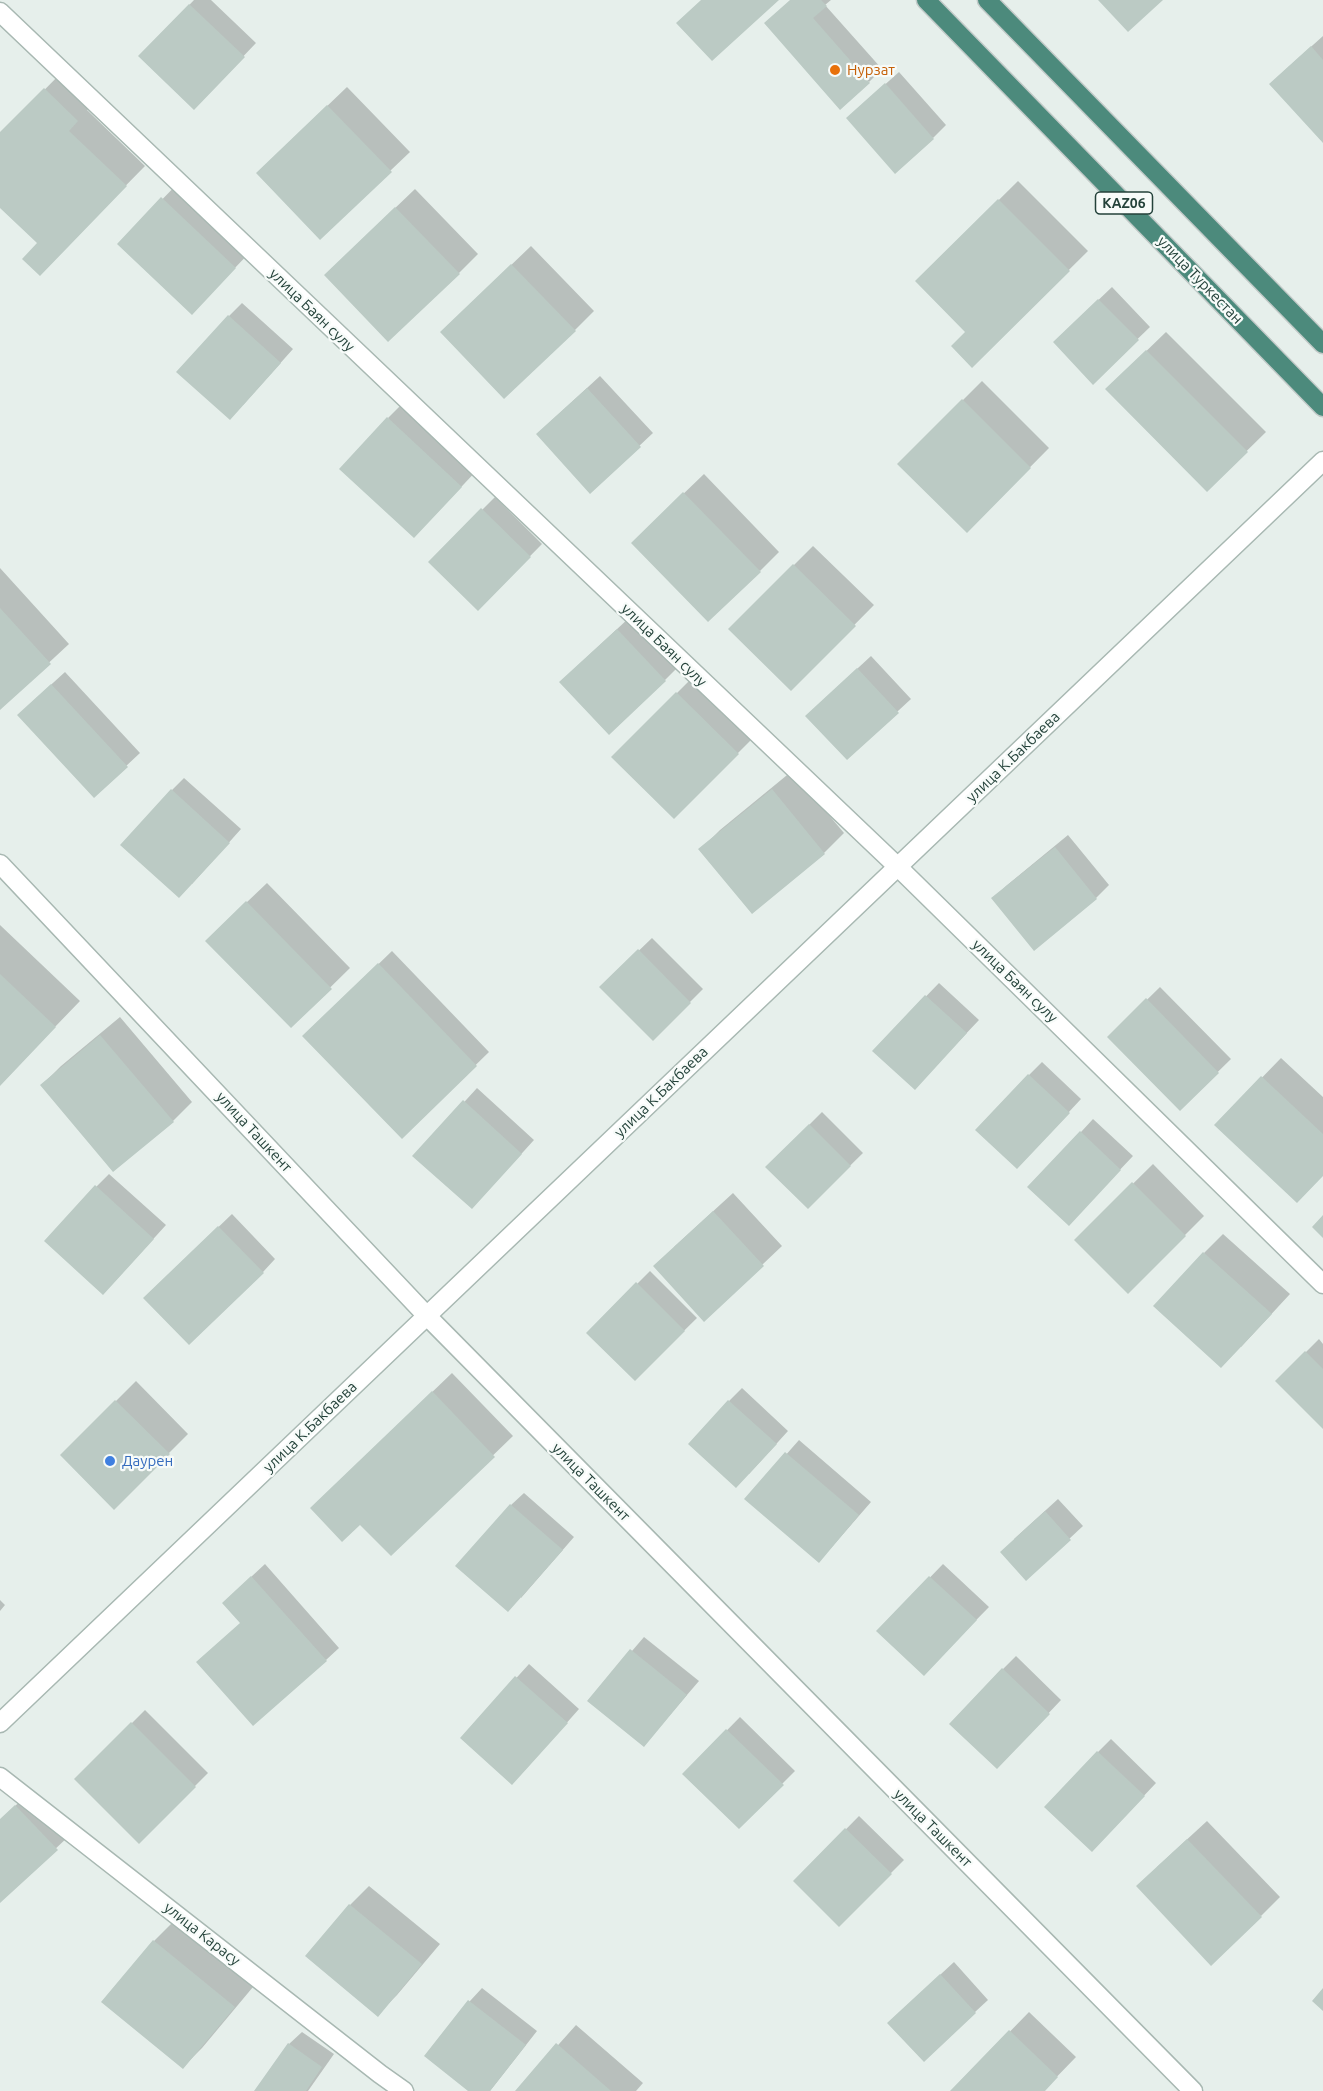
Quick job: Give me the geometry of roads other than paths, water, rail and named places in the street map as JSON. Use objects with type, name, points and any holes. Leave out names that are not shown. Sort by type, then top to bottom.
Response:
[{"type":"highway","name":"улица Туркестан","points":[[926,0],[1323,406]]},
{"type":"highway","name":"KАZ06","points":[[987,0],[1323,344]]},
{"type":"street","name":"улица Баян сулу","points":[[0,12],[898,867],[1323,1284]]},
{"type":"street","name":"улица К.Бакбаева","points":[[0,1723],[1323,461]]},
{"type":"street","name":"улица Ташкент","points":[[0,864],[427,1316],[1193,2091]]},
{"type":"street","name":"улица Карасу","points":[[0,1777],[404,2091]]},
{"type":"place","name":"Нурзат","points":[[835,70]]},
{"type":"place","name":"Даурен","points":[[110,1461]]}]
